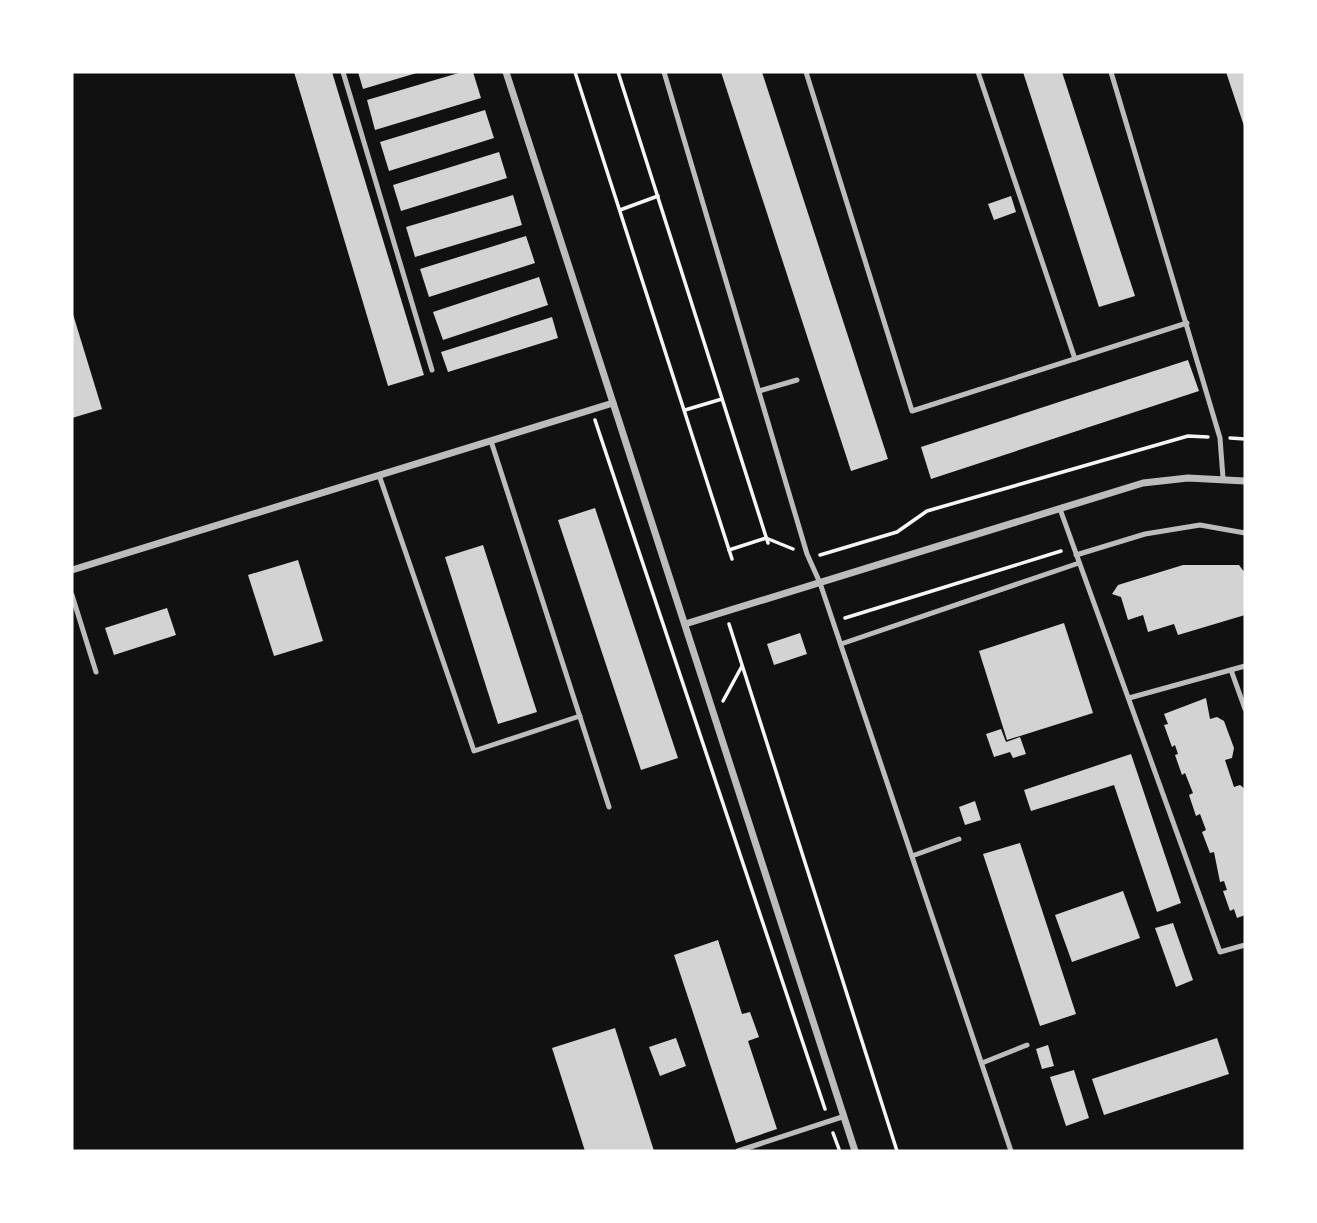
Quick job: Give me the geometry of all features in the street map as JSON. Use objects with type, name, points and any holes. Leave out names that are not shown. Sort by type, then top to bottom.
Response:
[{"type":"street","points":[[506,72],[855,1151]]},
{"type":"street","points":[[72,570],[613,403]]},
{"type":"street","points":[[685,624],[1143,483],[1188,478],[1245,481]]},
{"type":"lane","points":[[343,72],[432,370]]},
{"type":"lane","points":[[664,72],[807,554],[841,644],[1012,1151]]},
{"type":"lane","points":[[806,72],[912,411],[1187,323]]},
{"type":"lane","points":[[978,72],[1075,359]]},
{"type":"lane","points":[[1111,72],[1220,438],[1223,478]]},
{"type":"lane","points":[[759,391],[797,380]]},
{"type":"lane","points":[[491,441],[609,807]]},
{"type":"lane","points":[[379,475],[474,751],[579,716]]},
{"type":"lane","points":[[1060,509],[1220,952],[1245,945]]},
{"type":"lane","points":[[1076,555],[1145,534],[1200,525],[1245,533]]},
{"type":"lane","points":[[841,644],[1079,563]]},
{"type":"lane","points":[[72,595],[96,672]]},
{"type":"lane","points":[[1129,698],[1245,666]]},
{"type":"lane","points":[[1231,670],[1245,709]]},
{"type":"lane","points":[[912,856],[959,839]]},
{"type":"lane","points":[[982,1063],[1027,1045]]},
{"type":"lane","points":[[738,1151],[842,1117]]},
{"type":"path","points":[[575,72],[732,559]]},
{"type":"path","points":[[618,72],[767,540]]},
{"type":"path","points":[[620,209],[658,196]]},
{"type":"path","points":[[685,410],[722,399]]},
{"type":"path","points":[[592,411],[839,1151]]},
{"type":"path","points":[[729,550],[767,540],[813,557],[897,532],[927,511],[1188,436],[1220,438]]},
{"type":"path","points":[[833,622],[1073,547]]},
{"type":"path","points":[[725,612],[897,1151]]},
{"type":"building","points":[[294,72],[332,72],[424,375],[388,386]]},
{"type":"building","points":[[358,72],[420,72],[363,89]]},
{"type":"building","points":[[462,72],[473,72],[481,98],[375,130],[367,100]]},
{"type":"building","points":[[721,72],[762,72],[888,459],[851,471]]},
{"type":"building","points":[[1023,72],[1062,72],[1135,296],[1099,307]]},
{"type":"building","points":[[1226,72],[1245,72],[1245,129]]},
{"type":"building","points":[[485,110],[494,138],[389,171],[380,142]]},
{"type":"building","points":[[499,152],[507,178],[401,211],[393,185]]},
{"type":"building","points":[[513,195],[522,225],[415,257],[406,227]]},
{"type":"building","points":[[1011,196],[1016,212],[994,220],[988,204]]},
{"type":"building","points":[[526,236],[535,263],[429,297],[420,269]]},
{"type":"building","points":[[539,277],[548,305],[443,340],[433,312]]},
{"type":"building","points":[[72,311],[102,409],[72,418]]},
{"type":"building","points":[[552,317],[558,338],[448,372],[441,352]]},
{"type":"building","points":[[1188,360],[1199,391],[931,479],[921,447]]},
{"type":"building","points":[[595,508],[678,758],[641,770],[558,520]]},
{"type":"building","points":[[483,545],[537,712],[498,724],[445,557]]},
{"type":"building","points":[[298,560],[323,641],[274,656],[248,575]]},
{"type":"building","points":[[1183,565],[1239,565],[1245,573],[1245,615],[1178,635],[1174,624],[1148,632],[1143,615],[1128,620],[1121,597],[1112,594],[1118,585]]},
{"type":"building","points":[[167,608],[176,635],[114,655],[105,628]]},
{"type":"building","points":[[1064,623],[1093,713],[1007,740],[979,651]]},
{"type":"building","points":[[800,633],[807,654],[774,665],[767,644]]},
{"type":"building","points":[[1206,698],[1210,719],[1217,717],[1224,721],[1234,748],[1232,758],[1225,760],[1234,787],[1240,785],[1245,789],[1245,915],[1237,918],[1234,909],[1230,911],[1223,891],[1227,890],[1224,881],[1220,882],[1214,852],[1210,853],[1202,832],[1206,830],[1200,814],[1196,816],[1189,795],[1193,793],[1185,773],[1182,775],[1175,755],[1178,754],[1175,745],[1172,747],[1164,725],[1168,724],[1164,714]]},
{"type":"building","points":[[1001,729],[1006,742],[1020,737],[1026,754],[1013,758],[1010,752],[994,757],[986,734]]},
{"type":"building","points":[[1131,754],[1181,903],[1157,912],[1114,785],[1031,811],[1024,790]]},
{"type":"building","points":[[975,801],[981,820],[965,825],[959,807]]},
{"type":"building","points":[[1020,843],[1076,1014],[1040,1026],[983,854]]},
{"type":"building","points":[[1123,891],[1140,938],[1072,962],[1055,915]]},
{"type":"building","points":[[1173,923],[1193,980],[1176,987],[1155,928]]},
{"type":"building","points":[[718,940],[742,1014],[750,1012],[759,1037],[748,1041],[777,1129],[736,1143],[674,955]]},
{"type":"building","points":[[615,1028],[654,1151],[585,1151],[552,1048]]},
{"type":"building","points":[[676,1038],[686,1066],[660,1076],[649,1047]]},
{"type":"building","points":[[1217,1038],[1229,1074],[1104,1115],[1092,1079]]},
{"type":"building","points":[[1048,1045],[1054,1066],[1042,1069],[1036,1049]]},
{"type":"building","points":[[1074,1070],[1089,1118],[1066,1126],[1050,1077]]}]
